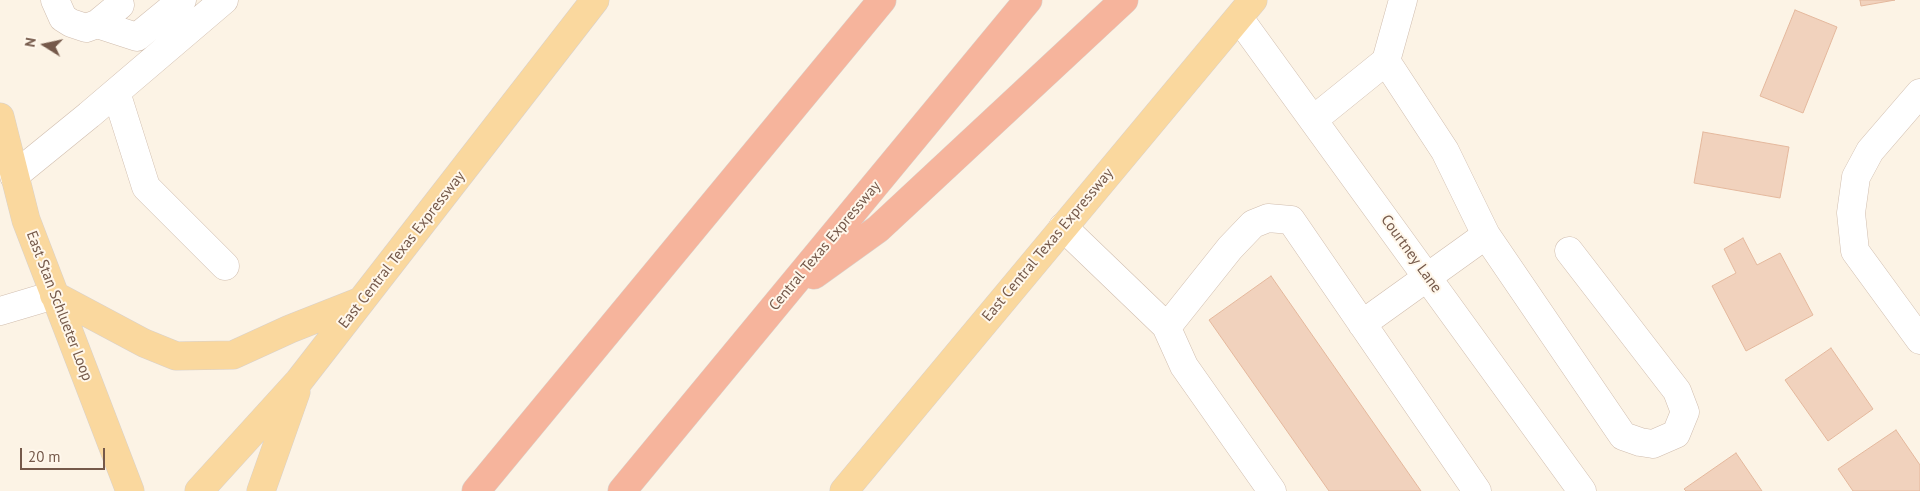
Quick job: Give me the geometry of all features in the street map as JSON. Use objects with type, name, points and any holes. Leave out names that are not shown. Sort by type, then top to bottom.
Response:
[{"type":"highway","points":[[476,491],[882,0]]},
{"type":"highway","name":"Central Texas Expressway","points":[[622,491],[1028,0]]},
{"type":"highway","points":[[784,296],[878,229],[1124,0]]},
{"type":"main road","name":"East Central Texas Expressway","points":[[199,491],[299,381],[595,0]]},
{"type":"main road","name":"East Central Texas Expressway","points":[[844,491],[1246,9]]},
{"type":"main road","name":"East Stan Schlueter Loop","points":[[0,117],[26,220],[130,491]]},
{"type":"main road","points":[[54,295],[144,343],[176,356],[233,356],[290,329],[363,301]]},
{"type":"main road","points":[[261,491],[299,381]]},
{"type":"street","points":[[55,0],[63,18],[86,28],[97,24],[120,5]]},
{"type":"street","points":[[97,24],[137,37],[182,0]]},
{"type":"street","points":[[14,176],[224,0]]},
{"type":"street","points":[[1313,120],[1386,61],[1403,0]]},
{"type":"street","name":"Courtney Lane","points":[[1246,9],[1313,120],[1579,490]]},
{"type":"street","points":[[1386,61],[1445,151],[1486,235],[1623,436],[1653,444],[1676,434],[1685,412],[1677,391],[1569,251]]},
{"type":"street","points":[[116,92],[146,187],[226,266]]},
{"type":"street","points":[[1920,93],[1870,151],[1856,177],[1851,213],[1855,251],[1920,340]]},
{"type":"street","points":[[1166,326],[1230,248],[1253,224],[1268,218],[1291,220],[1477,491]]},
{"type":"street","points":[[1063,227],[1166,326],[1184,366],[1272,491]]},
{"type":"street","points":[[1362,324],[1486,235]]},
{"type":"street","points":[[0,310],[54,295]]},
{"type":"building","points":[[1860,0],[1895,0],[1861,6]]},
{"type":"building","points":[[1795,10],[1837,27],[1803,113],[1760,96]]},
{"type":"building","points":[[1703,132],[1789,147],[1780,198],[1694,183]]},
{"type":"building","points":[[1743,238],[1757,265],[1780,253],[1813,315],[1746,351],[1712,286],[1736,273],[1724,249]]},
{"type":"building","points":[[1271,276],[1421,491],[1329,491],[1209,320]]},
{"type":"building","points":[[1831,348],[1873,409],[1828,441],[1785,380]]},
{"type":"building","points":[[1896,430],[1920,465],[1920,491],[1853,491],[1838,469]]},
{"type":"building","points":[[1736,453],[1762,491],[1686,491],[1684,489]]}]
